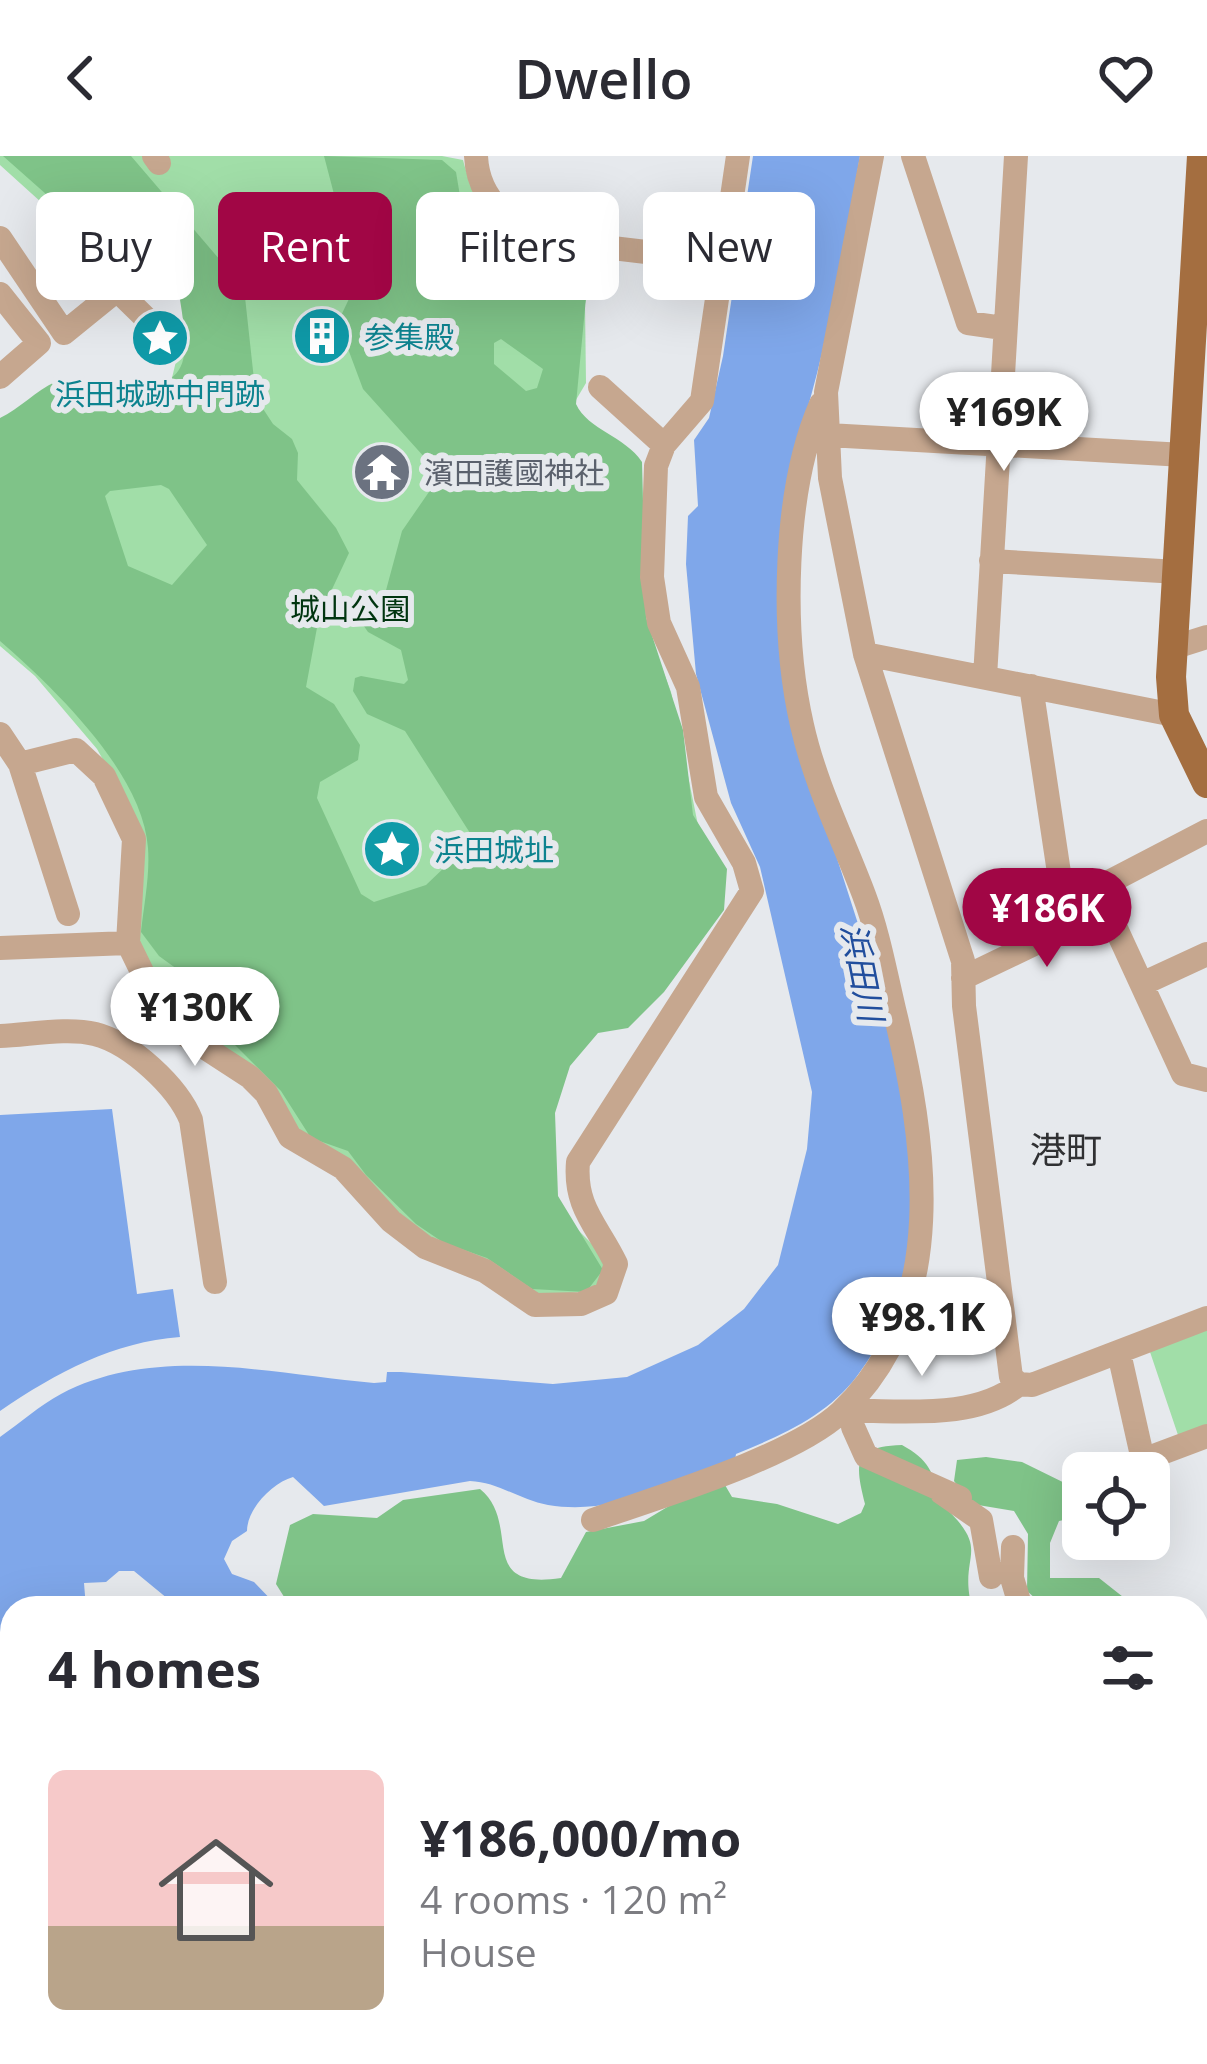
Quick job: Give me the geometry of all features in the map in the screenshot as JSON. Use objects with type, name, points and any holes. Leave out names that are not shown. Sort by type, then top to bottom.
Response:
[{"type":"main road","points":[[1202,156],[1201,282],[1172,648],[1174,715],[1207,783]]},
{"type":"street","points":[[476,156],[487,196],[505,216],[532,233],[553,241],[643,252]]},
{"type":"street","points":[[733,192],[738,156]]},
{"type":"street","points":[[847,1419],[904,1306],[921,1241],[924,1185],[916,1102],[873,922],[808,752],[797,700],[795,499],[810,430],[826,392],[872,156]]},
{"type":"street","points":[[913,156],[968,323],[1003,328]]},
{"type":"street","points":[[985,676],[1016,156]]},
{"type":"street","points":[[0,238],[64,332],[117,290],[162,334]]},
{"type":"street","points":[[20,764],[76,750],[104,776],[136,852],[128,943],[167,1023],[250,1077],[266,1093],[290,1137],[343,1168],[406,1236],[484,1271],[535,1305],[581,1304],[606,1292],[616,1264],[584,1215],[578,1198],[578,1162],[752,890],[744,863],[706,797],[688,687],[656,609],[655,474],[664,445],[702,401],[716,300]]},
{"type":"street","points":[[0,377],[39,344],[3,302]]},
{"type":"street","points":[[600,387],[664,445]]},
{"type":"street","points":[[826,392],[830,478],[865,654],[963,961],[1011,1376],[1019,1384],[1032,1385],[1207,1318]]},
{"type":"street","points":[[828,435],[1184,455]]},
{"type":"street","points":[[991,561],[1178,572]]},
{"type":"street","points":[[1172,648],[1207,637]]},
{"type":"street","points":[[865,654],[1174,715]]},
{"type":"street","points":[[1031,686],[1067,926]]},
{"type":"street","points":[[0,734],[20,764],[68,914]]},
{"type":"street","points":[[1207,831],[1111,881],[1107,909],[1183,1074],[1207,1080]]},
{"type":"street","points":[[963,978],[1107,909]]},
{"type":"street","points":[[0,948],[128,943]]},
{"type":"street","points":[[1142,984],[1207,954]]},
{"type":"street","points":[[0,1036],[95,1034],[119,1045],[181,1098],[191,1120],[215,1282]]},
{"type":"street","points":[[1119,1353],[1143,1460],[1207,1436]]},
{"type":"street","points":[[593,1520],[847,1419],[962,1407],[1006,1395],[1019,1384]]},
{"type":"street","points":[[847,1419],[866,1456],[949,1494],[981,1520],[992,1577]]},
{"type":"street","points":[[1013,1547],[1012,1578],[1018,1596]]},
{"type":"green space","name":"城山公園","points":[[0,156],[442,156],[463,160],[477,192],[416,192],[416,300],[586,300],[586,383],[567,415],[671,692],[699,830],[596,1029],[567,1062],[551,1112],[555,1191],[570,1222],[607,1259],[607,1273],[593,1291],[538,1296],[435,1243],[306,1141],[173,1019],[138,945],[128,804],[97,749],[35,676],[0,646],[0,425],[171,382],[184,328],[181,300],[194,300],[194,192],[36,192],[36,198],[0,165]]},
{"type":"green space","name":"城山公園","points":[[3,156],[131,156],[162,192],[44,192]]},
{"type":"green space","name":"城山公園","points":[[324,156],[442,160],[456,172],[459,192],[416,192],[416,300],[586,300],[576,404],[642,462],[646,617],[683,730],[693,815],[727,869],[724,910],[664,992],[628,1028],[598,1033],[570,1066],[555,1113],[558,1196],[603,1270],[586,1292],[532,1289],[487,1258],[444,1243],[416,1224],[348,1151],[311,1138],[281,1091],[208,1018],[188,977],[159,956],[141,932],[148,848],[130,791],[69,707],[0,641],[0,418],[59,381],[127,386],[169,379],[180,369],[184,334],[179,300],[194,300],[194,230],[218,258],[218,300],[245,300],[256,398],[273,424],[292,439],[298,453],[297,480],[336,528],[349,553],[319,617],[306,687],[334,704],[360,745],[358,760],[320,782],[317,798],[361,894],[374,902],[426,885],[469,844],[470,833],[405,731],[367,714],[353,691],[355,678],[361,676],[404,684],[408,680],[401,650],[368,632],[357,616],[385,594],[402,531],[431,489],[426,459],[363,389],[338,322],[348,300],[392,300],[392,192],[333,192]],"holes":[[[501,339],[543,369],[537,388],[526,391],[494,364],[494,343]],[[161,485],[169,489],[207,545],[172,585],[128,566],[105,496],[110,491]]]},
{"type":"green space","points":[[1207,1329],[1207,1426],[1178,1435],[1148,1346]]},
{"type":"green space","points":[[902,1445],[924,1461],[938,1501],[966,1532],[971,1553],[970,1596],[284,1596],[276,1584],[290,1525],[313,1514],[377,1518],[403,1500],[480,1489],[499,1520],[508,1565],[534,1579],[561,1578],[586,1532],[644,1521],[699,1488],[725,1485],[732,1497],[777,1504],[838,1524],[861,1513],[865,1504],[861,1459],[886,1446]]},
{"type":"green space","points":[[986,1457],[1022,1462],[1062,1482],[1062,1520],[1050,1543],[1050,1578],[1099,1578],[1122,1596],[1033,1596],[1027,1591],[1028,1534],[1014,1511],[972,1504],[954,1481],[957,1460]]},
{"type":"water","name":"浜田川","points":[[753,156],[860,156],[822,353],[793,462],[781,546],[790,629],[823,802],[893,1047],[906,1117],[912,1186],[908,1254],[890,1318],[857,1376],[817,1414],[736,1454],[735,1460],[621,1502],[548,1505],[470,1481],[324,1506],[293,1477],[262,1498],[247,1531],[232,1541],[224,1559],[232,1574],[254,1582],[267,1596],[164,1596],[134,1571],[119,1571],[106,1582],[84,1583],[85,1596],[0,1596],[0,1437],[61,1394],[98,1379],[175,1366],[255,1369],[374,1383],[386,1382],[387,1372],[553,1384],[627,1377],[698,1345],[744,1309],[778,1265],[807,1149],[812,1092],[760,867],[731,803],[696,674],[686,564],[688,516],[698,506],[694,440],[709,418],[731,300],[815,300],[815,192],[748,192]]},
{"type":"water","points":[[112,1109],[137,1294],[173,1289],[180,1337],[132,1345],[87,1361],[0,1411],[0,1115]]},
{"type":"place","name":"参集殿","points":[[322,336]]},
{"type":"place","name":"浜田城跡中門跡","points":[[160,338]]},
{"type":"place","name":"濱田護國神社","points":[[382,472]]},
{"type":"place","name":"浜田城址","points":[[392,849]]},
{"type":"district","name":"港町","points":[[1066,1149]]}]
